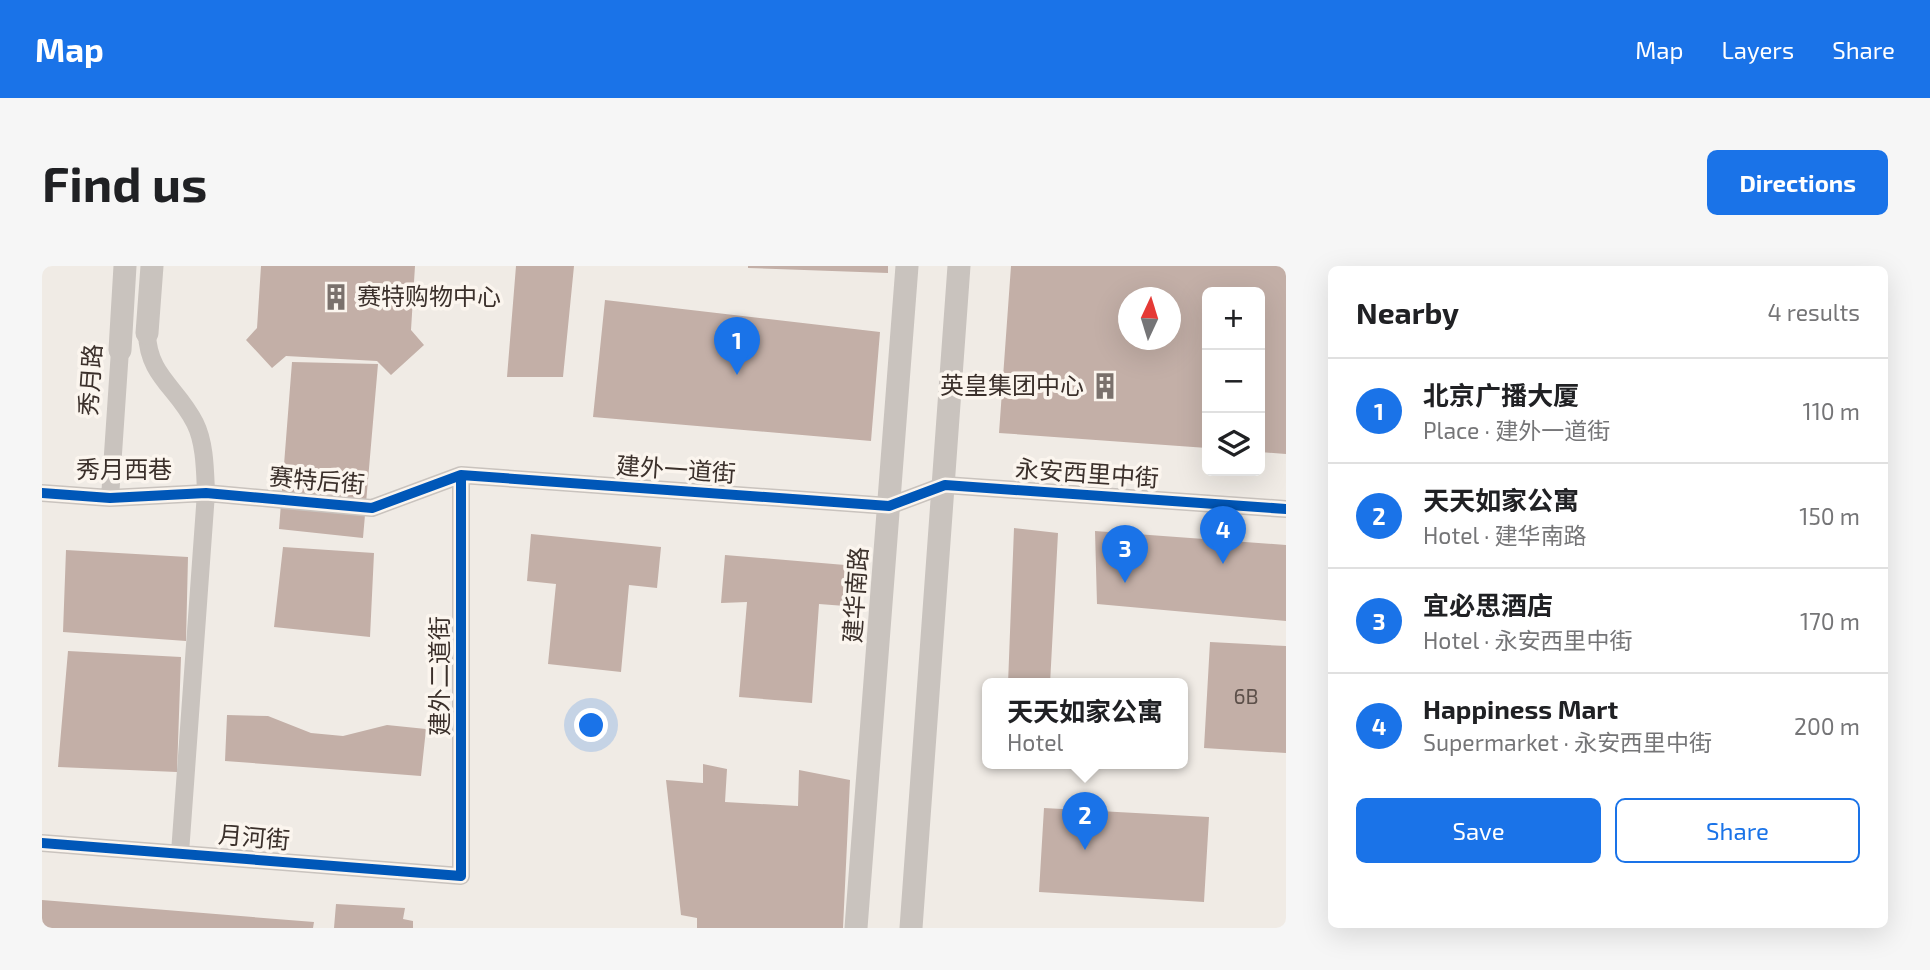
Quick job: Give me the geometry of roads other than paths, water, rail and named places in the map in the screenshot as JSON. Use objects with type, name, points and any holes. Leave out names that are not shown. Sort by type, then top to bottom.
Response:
[{"type":"street","name":"秀月路","points":[[110,498],[125,266]]},
{"type":"street","points":[[152,266],[147,352],[196,424],[205,464],[206,493],[180,853]]},
{"type":"street","name":"建华南路","points":[[856,928],[907,266]]},
{"type":"street","points":[[911,928],[959,266]]},
{"type":"street","name":"建外一道街","points":[[461,475],[889,506]]},
{"type":"street","name":"赛特后街","points":[[206,493],[372,508],[461,475]]},
{"type":"street","name":"建外二道街","points":[[461,475],[461,876]]},
{"type":"street","name":"永安西里中街","points":[[889,506],[945,485],[1286,509]]},
{"type":"street","name":"秀月西巷","points":[[42,493],[110,498],[206,493]]},
{"type":"street","name":"月河街","points":[[42,843],[461,876]]},
{"type":"place","name":"赛特购物中心","points":[[336,297]]},
{"type":"place","name":"北京广播大厦","points":[[737,375]]},
{"type":"place","name":"英皇集团中心","points":[[1105,386]]},
{"type":"place","name":"Happiness Mart","points":[[1223,564]]},
{"type":"place","name":"宜必思酒店","points":[[1125,583]]},
{"type":"place","name":"天天如家公寓","points":[[1085,850]]}]
